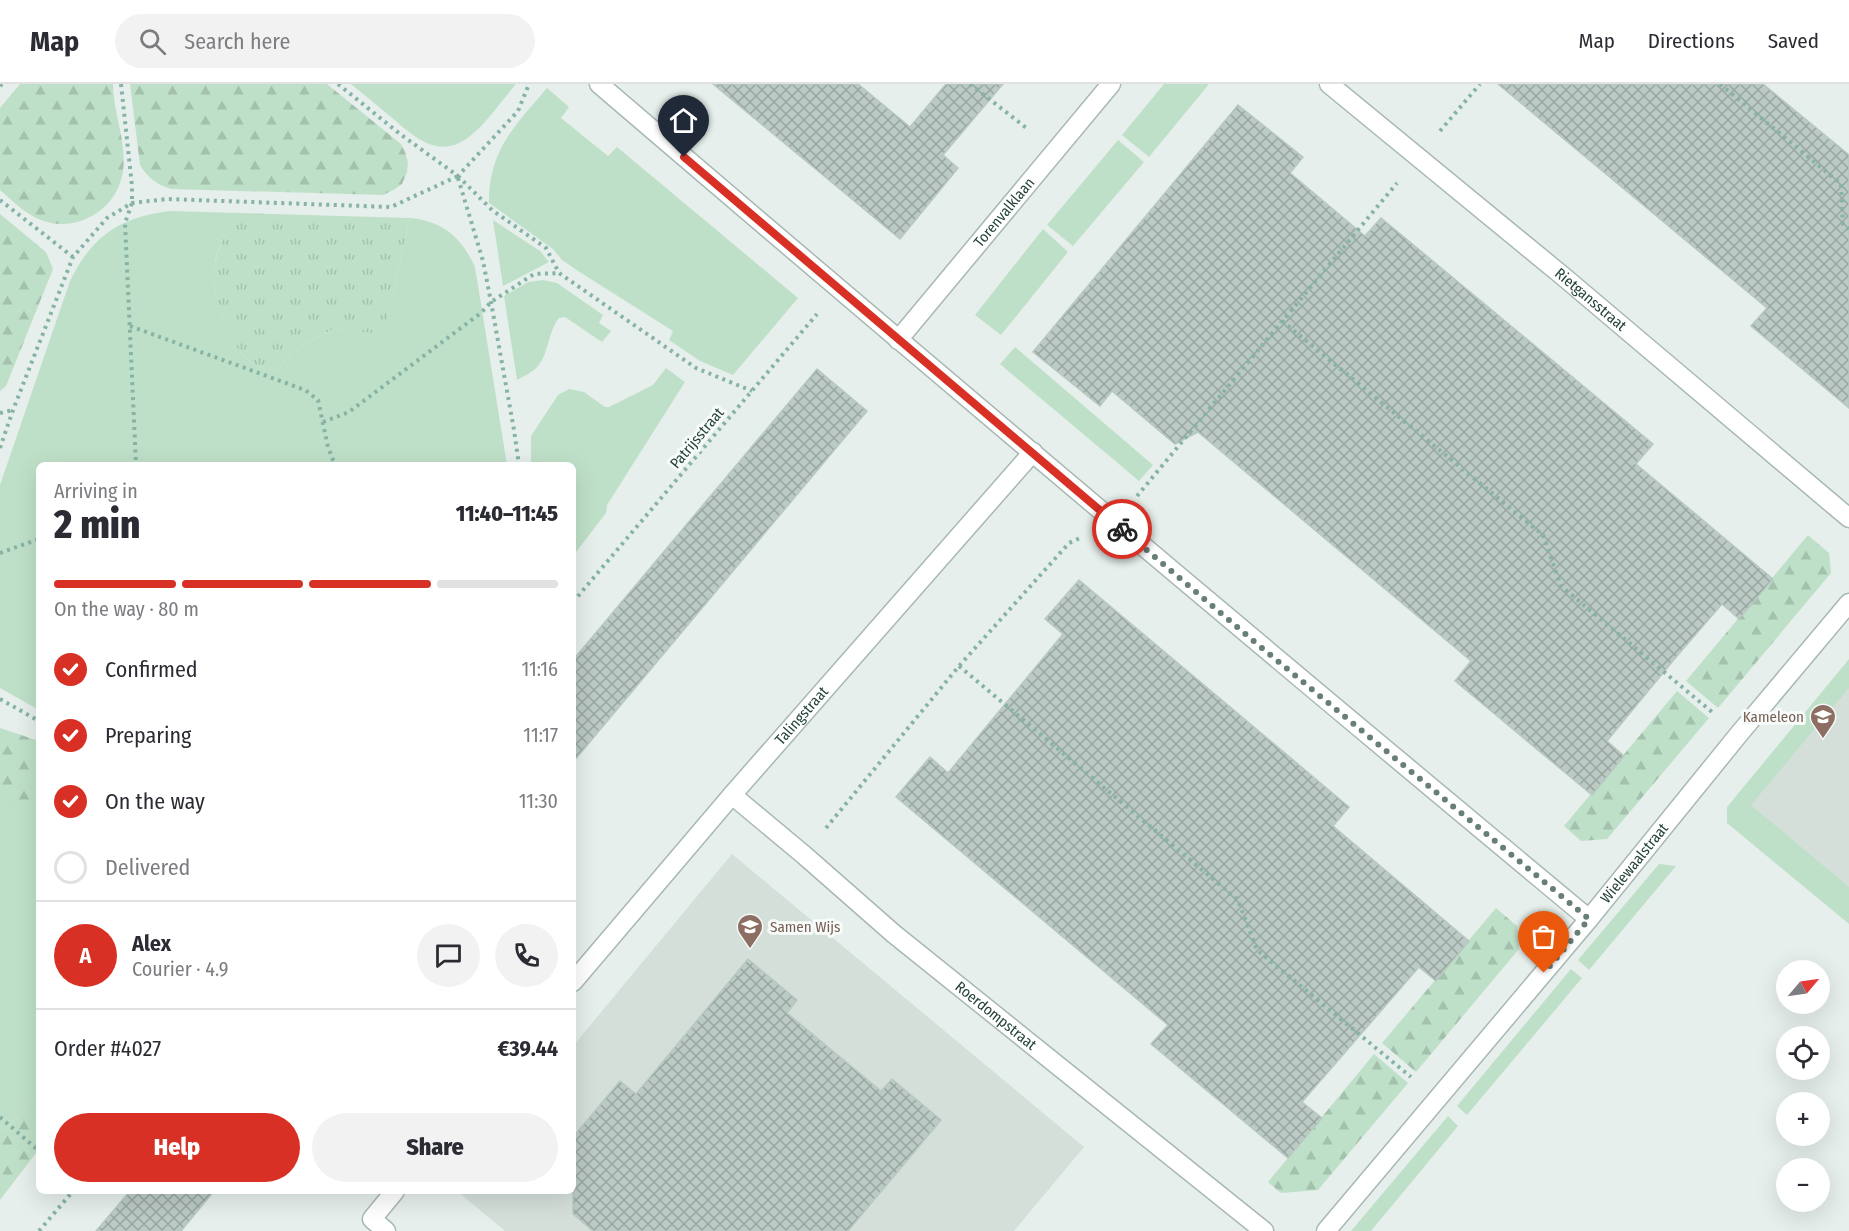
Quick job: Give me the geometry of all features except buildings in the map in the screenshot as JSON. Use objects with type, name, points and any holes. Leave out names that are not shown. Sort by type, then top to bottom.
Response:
[{"type":"street","points":[[599,84],[1256,643],[1589,919]]},
{"type":"street","name":"Torenvalklaan","points":[[898,340],[1111,84]]},
{"type":"street","name":"Rietgansstraat","points":[[1329,84],[1573,285],[1849,518]]},
{"type":"street","name":"Talingstraat","points":[[576,978],[732,795],[1033,453]]},
{"type":"street","name":"Wielewaalstraat","points":[[1326,1231],[1589,919],[1849,603]]},
{"type":"street","name":"Roerdompstraat","points":[[732,795],[894,934],[1264,1231]]},
{"type":"street","points":[[386,1231],[372,1219],[393,1194]]},
{"type":"path","points":[[121,84],[132,186],[132,203],[125,223],[136,462]]},
{"type":"path","points":[[338,84],[400,134],[458,176],[492,210],[546,248],[559,273],[696,368],[752,391]]},
{"type":"path","points":[[0,448],[73,257],[107,218],[132,203],[167,199],[391,207],[458,176],[518,111],[529,84]]},
{"type":"path","points":[[970,84],[1056,151]]},
{"type":"path","points":[[804,855],[959,666],[1069,543],[1115,523],[1480,84]]},
{"type":"path","points":[[1720,84],[1841,184],[1843,224],[1849,229]]},
{"type":"path","points":[[458,176],[483,261],[519,462]]},
{"type":"path","points":[[0,200],[73,257]]},
{"type":"path","points":[[323,422],[349,412],[480,313],[491,302],[534,274],[559,273]]},
{"type":"path","name":"Patrijsstraat","points":[[576,598],[838,289]]},
{"type":"path","points":[[1282,321],[1543,535],[1562,586],[1739,734]]},
{"type":"path","points":[[130,326],[305,390],[318,400],[328,447],[334,462]]},
{"type":"path","points":[[0,412],[13,410]]},
{"type":"path","points":[[0,553],[36,540]]},
{"type":"path","points":[[959,666],[1238,900],[1257,950],[1438,1099]]},
{"type":"path","points":[[0,699],[36,719]]},
{"type":"path","points":[[0,1117],[36,1148]]},
{"type":"path","points":[[39,1231],[70,1194]]},
{"type":"shaded area","name":"Kameleon","points":[[1849,679],[1849,888],[1746,801]]},
{"type":"shaded area","name":"Samen Wijs","points":[[732,854],[1084,1147],[1014,1231],[505,1231],[461,1194],[576,1194],[576,1042]]},
{"type":"green space","points":[[20,84],[113,84],[122,138],[123,171],[120,185],[113,197],[94,215],[68,224],[41,220],[24,211],[0,190],[0,108]]},
{"type":"green space","points":[[130,84],[327,84],[401,144],[408,162],[407,172],[402,184],[383,195],[171,189],[153,180],[140,165]]},
{"type":"green space","points":[[351,84],[516,84],[488,119],[470,136],[459,143],[437,146],[408,132]]},
{"type":"green space","points":[[1164,84],[1209,84],[1149,157],[1122,135]]},
{"type":"green space","points":[[547,88],[569,107],[561,118],[608,156],[617,147],[798,298],[733,375],[700,361],[669,340],[673,331],[562,260],[553,249],[489,203],[490,184],[499,153],[515,127]]},
{"type":"green space","points":[[1118,140],[1144,162],[1073,246],[1047,225]]},
{"type":"green space","points":[[170,211],[241,213],[227,233],[217,255],[214,271],[216,291],[228,329],[239,350],[252,363],[273,370],[278,370],[292,352],[333,329],[384,333],[410,218],[442,227],[464,248],[475,267],[507,462],[36,462],[36,708],[0,688],[0,485],[70,281],[88,252],[110,231],[136,218]]},
{"type":"green space","points":[[241,213],[410,218],[384,334],[333,329],[292,352],[278,370],[260,367],[248,360],[239,350],[228,329],[214,281],[215,263],[220,247]]},
{"type":"green space","points":[[0,214],[46,252],[53,269],[6,386],[0,391]]},
{"type":"green space","points":[[493,220],[540,251],[549,262],[503,286]]},
{"type":"green space","points":[[1043,229],[1068,252],[1001,335],[975,315]]},
{"type":"green space","points":[[543,280],[557,283],[603,315],[599,323],[611,331],[602,342],[565,317],[559,318],[539,365],[517,380],[504,296],[528,282]]},
{"type":"green space","points":[[1015,347],[1153,465],[1139,481],[1000,364]]},
{"type":"green space","points":[[666,368],[685,382],[607,505],[606,513],[576,552],[576,462],[531,462],[531,436],[558,395],[569,389],[584,392],[605,407],[609,407],[653,385]]},
{"type":"green space","points":[[1808,535],[1829,553],[1831,573],[1718,708],[1686,681]]},
{"type":"green space","points":[[1849,659],[1849,688],[1751,805],[1849,887],[1849,924],[1727,823],[1727,807]]},
{"type":"green space","points":[[1677,691],[1709,718],[1607,839],[1581,841],[1564,826]]},
{"type":"green space","points":[[0,728],[36,740],[36,830],[0,800]]},
{"type":"green space","points":[[0,799],[36,829],[36,1097],[5,1131],[0,1127]]},
{"type":"green space","points":[[1659,864],[1676,866],[1589,970],[1578,960]]},
{"type":"green space","points":[[1496,908],[1517,926],[1519,949],[1416,1072],[1382,1043]]},
{"type":"green space","points":[[1571,969],[1582,978],[1467,1115],[1457,1106]]},
{"type":"green space","points":[[1374,1054],[1408,1083],[1318,1190],[1281,1193],[1268,1182]]},
{"type":"green space","points":[[36,1097],[36,1153],[0,1200],[0,1127],[5,1131]]},
{"type":"green space","points":[[1448,1116],[1458,1126],[1371,1231],[1351,1231]]},
{"type":"way so far","points":[[1122,529],[1589,919],[1544,973]]},
{"type":"place","name":"Kameleon","points":[[1823,740]]},
{"type":"place","name":"Samen Wijs","points":[[750,950]]},
{"type":"route","points":[[684,157],[1122,529]]}]
